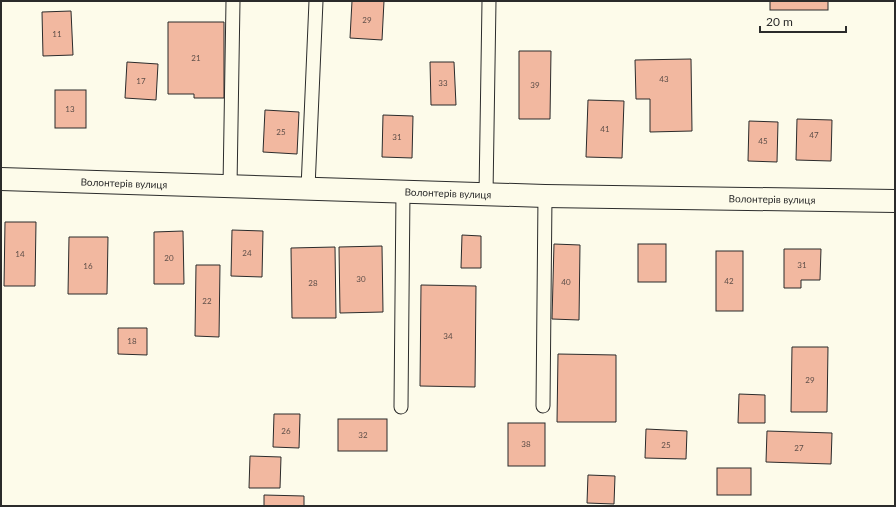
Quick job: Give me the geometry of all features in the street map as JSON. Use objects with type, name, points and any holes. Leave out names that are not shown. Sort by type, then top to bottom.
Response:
[{"type":"street","name":"Волонтерів вулиця","points":[[1,179],[546,196],[895,201]]},
{"type":"lane","points":[[230,186],[233,1]]},
{"type":"lane","points":[[308,188],[316,1]]},
{"type":"lane","points":[[486,194],[488,1]]},
{"type":"lane","points":[[401,408],[403,191]]},
{"type":"lane","points":[[543,406],[546,196]]},
{"type":"building","points":[[352,1],[384,1],[382,40],[350,38]]},
{"type":"building","points":[[770,1],[828,1],[828,10],[770,10]]},
{"type":"building","points":[[71,11],[73,55],[43,56],[42,12]]},
{"type":"building","points":[[168,22],[224,22],[224,98],[194,98],[194,94],[168,94]]},
{"type":"building","points":[[519,51],[551,51],[550,119],[519,119]]},
{"type":"building","points":[[691,59],[692,131],[650,132],[650,99],[636,99],[635,60]]},
{"type":"building","points":[[127,62],[158,64],[156,100],[125,98]]},
{"type":"building","points":[[430,62],[454,62],[456,105],[431,105]]},
{"type":"building","points":[[55,90],[86,90],[86,128],[55,128]]},
{"type":"building","points":[[588,100],[624,101],[622,158],[586,157]]},
{"type":"building","points":[[265,110],[299,112],[297,154],[263,152]]},
{"type":"building","points":[[383,115],[413,116],[412,158],[382,157]]},
{"type":"building","points":[[797,119],[832,120],[831,161],[796,160]]},
{"type":"building","points":[[749,121],[778,122],[777,162],[748,161]]},
{"type":"building","points":[[5,222],[36,222],[35,286],[4,286]]},
{"type":"building","points":[[232,230],[263,231],[262,277],[231,276]]},
{"type":"building","points":[[183,231],[184,284],[154,284],[154,232]]},
{"type":"building","points":[[462,235],[481,236],[481,268],[461,268]]},
{"type":"building","points":[[69,237],[108,237],[107,294],[68,294]]},
{"type":"building","points":[[554,244],[580,245],[579,320],[552,319]]},
{"type":"building","points":[[638,244],[666,244],[666,282],[638,282]]},
{"type":"building","points":[[382,246],[383,312],[340,313],[339,247]]},
{"type":"building","points":[[335,247],[336,318],[292,318],[291,248]]},
{"type":"building","points":[[784,249],[821,249],[820,280],[801,280],[801,288],[784,288]]},
{"type":"building","points":[[716,251],[743,251],[743,311],[716,311]]},
{"type":"building","points":[[196,265],[220,265],[219,337],[195,336]]},
{"type":"building","points":[[421,285],[476,286],[475,387],[420,386]]},
{"type":"building","points":[[118,328],[147,328],[147,355],[118,354]]},
{"type":"building","points":[[792,347],[828,347],[827,412],[791,412]]},
{"type":"building","points":[[558,354],[616,355],[616,422],[557,422]]},
{"type":"building","points":[[739,394],[765,395],[765,423],[738,423]]},
{"type":"building","points":[[274,414],[300,414],[299,448],[273,447]]},
{"type":"building","points":[[338,419],[387,419],[387,451],[338,451]]},
{"type":"building","points":[[508,423],[545,423],[545,466],[508,466]]},
{"type":"building","points":[[646,429],[687,431],[686,459],[645,458]]},
{"type":"building","points":[[767,431],[832,433],[831,464],[766,462]]},
{"type":"building","points":[[250,456],[281,457],[280,488],[249,488]]},
{"type":"building","points":[[717,468],[751,468],[751,495],[717,495]]},
{"type":"building","points":[[588,475],[615,476],[614,504],[587,503]]},
{"type":"building","points":[[264,495],[304,496],[304,506],[264,506]]}]
